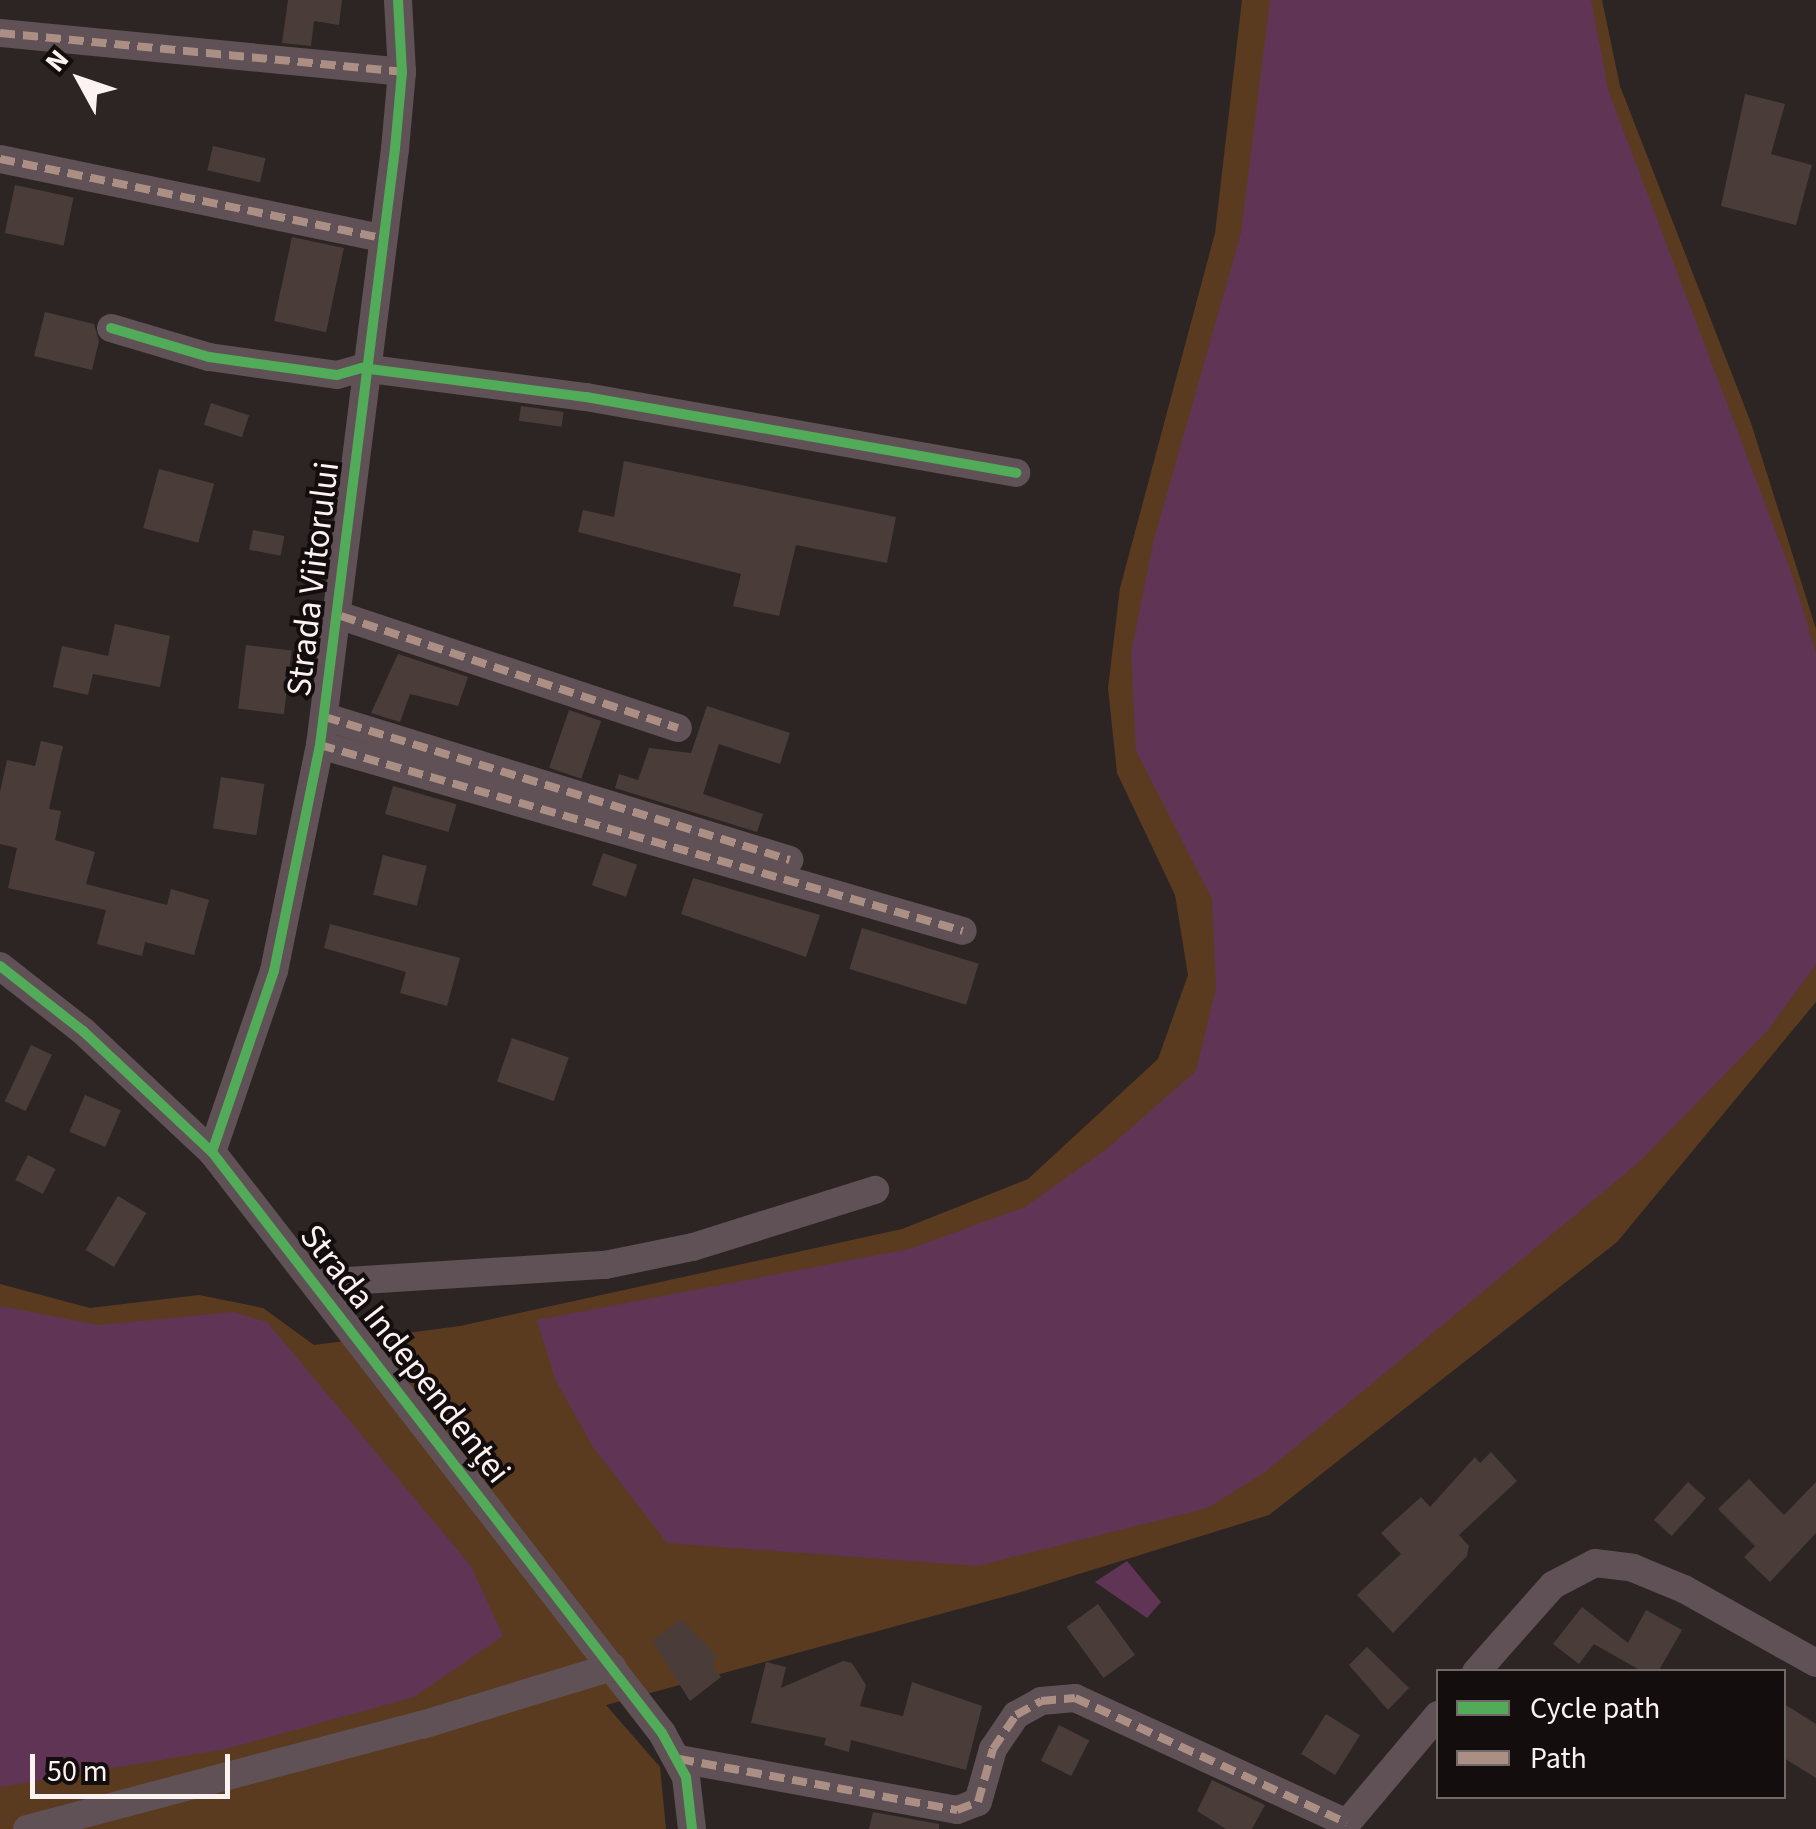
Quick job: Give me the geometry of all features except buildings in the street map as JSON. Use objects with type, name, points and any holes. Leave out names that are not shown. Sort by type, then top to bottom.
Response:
[{"type":"street","name":"Strada Viitorului","points":[[212,1152],[274,971],[341,616],[362,368],[402,72],[398,0]]},
{"type":"street","points":[[0,33],[402,72]]},
{"type":"street","points":[[0,159],[382,238]]},
{"type":"street","points":[[111,328],[209,357],[337,375],[362,368],[586,397],[1016,473]]},
{"type":"street","points":[[341,616],[678,728]]},
{"type":"street","points":[[322,731],[789,860]]},
{"type":"street","points":[[322,731],[963,931]]},
{"type":"street","name":"Strada Independenței","points":[[0,966],[83,1031],[212,1152],[316,1282],[679,1759],[692,1829]]},
{"type":"street","points":[[316,1282],[605,1265],[693,1247],[875,1190]]},
{"type":"street","points":[[1479,1669],[1553,1585],[1595,1564],[1633,1568],[1684,1589],[1816,1663]]},
{"type":"street","points":[[26,1829],[406,1729],[612,1667]]},
{"type":"street","points":[[679,1759],[927,1807],[968,1819],[1016,1714],[1059,1697],[1100,1706],[1344,1826],[1436,1717]]},
{"type":"shaded area","points":[[1242,0],[1602,0],[1620,86],[1751,423],[1816,629],[1816,1002],[1617,1242],[1269,1515],[1014,1594],[606,1705],[660,1767],[666,1829],[0,1829],[0,1284],[90,1308],[199,1295],[263,1308],[314,1345],[460,1326],[902,1229],[1028,1179],[1158,1059],[1188,975],[1175,895],[1117,773],[1108,688],[1120,588],[1215,233]]},
{"type":"shaded area","points":[[1270,0],[1591,0],[1608,90],[1794,580],[1816,654],[1816,964],[1768,1030],[1638,1163],[1264,1473],[1207,1508],[977,1566],[667,1543],[593,1447],[555,1379],[537,1320],[909,1249],[1025,1207],[1108,1148],[1196,1071],[1216,988],[1212,899],[1136,751],[1131,653],[1153,543],[1241,233]]},
{"type":"shaded area","points":[[0,1306],[98,1325],[233,1312],[267,1322],[471,1566],[503,1636],[414,1697],[226,1749],[0,1787]]},
{"type":"shaded area","points":[[1127,1561],[1161,1602],[1147,1618],[1095,1582]]},
{"type":"marked path","points":[[0,33],[402,72]]},
{"type":"marked path","points":[[0,159],[382,238]]},
{"type":"marked path","points":[[341,616],[678,728]]},
{"type":"marked path","points":[[325,717],[789,860]]},
{"type":"marked path","points":[[320,745],[963,931]]},
{"type":"marked path","points":[[679,1759],[957,1810],[978,1802],[993,1749],[1016,1715],[1041,1701],[1075,1698],[1347,1823]]},
{"type":"cycle path","points":[[212,1152],[274,971],[320,745],[395,149],[402,72],[398,0]]},
{"type":"cycle path","points":[[111,328],[209,357],[337,375],[362,368],[586,397],[1016,473]]},
{"type":"cycle path","points":[[0,966],[83,1031],[212,1152],[662,1733],[686,1777],[692,1829]]}]
